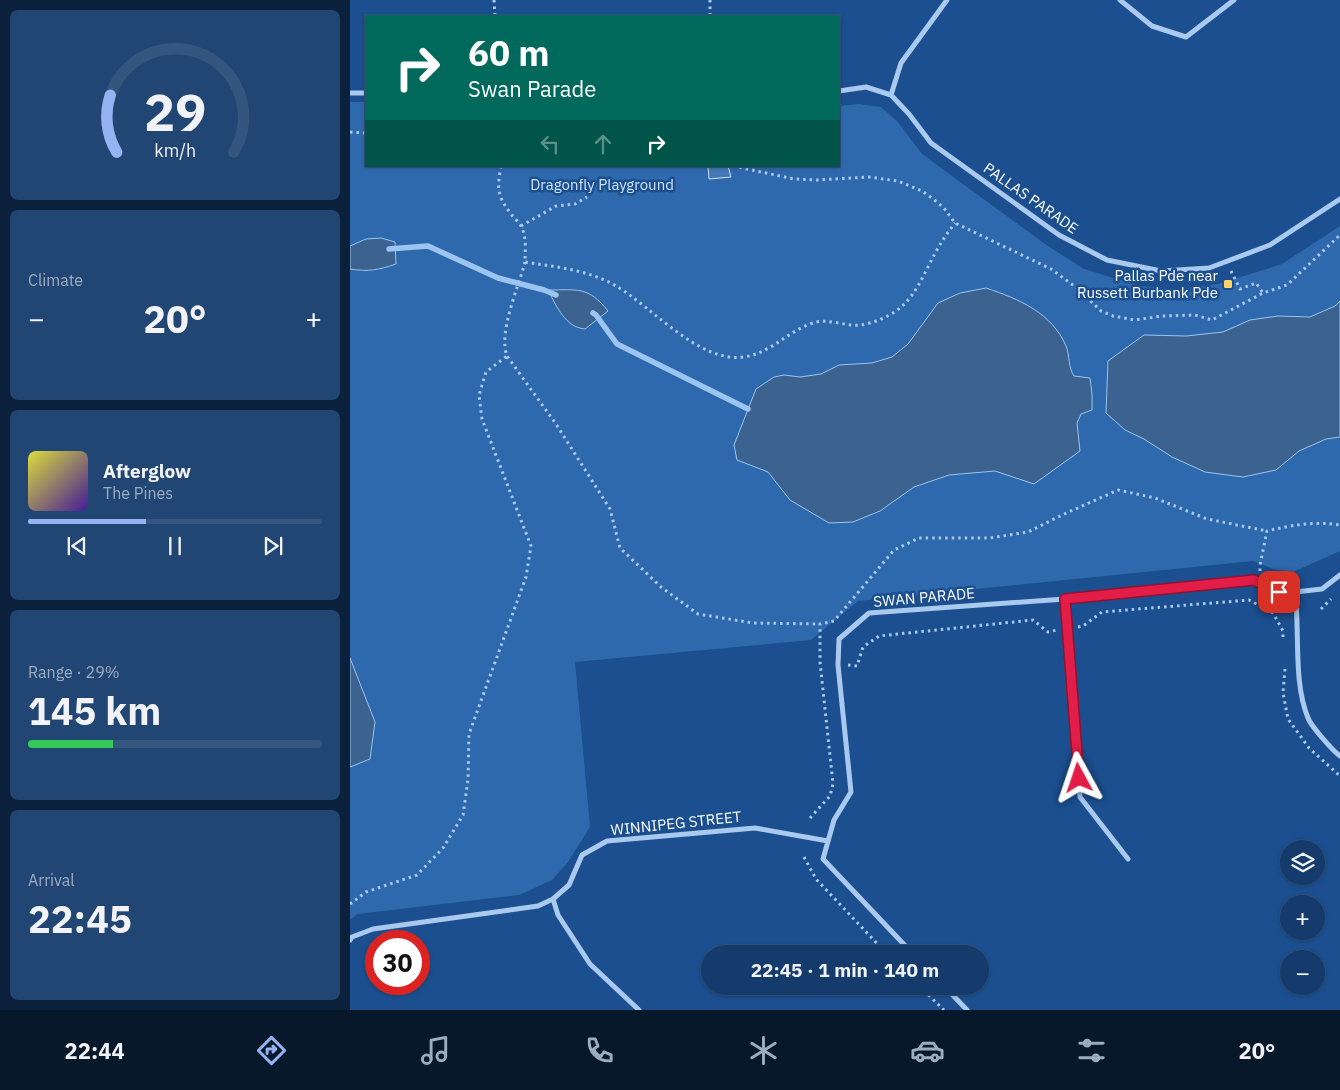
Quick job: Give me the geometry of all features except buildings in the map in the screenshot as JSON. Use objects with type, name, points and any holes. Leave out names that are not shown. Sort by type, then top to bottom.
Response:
[{"type":"street","points":[[891,95],[901,63],[947,0]]},
{"type":"street","points":[[1120,0],[1152,26],[1186,37],[1234,0]]},
{"type":"street","name":"PALLAS PARADE","points":[[840,91],[866,87],[891,95],[909,114],[931,143],[1059,235],[1107,260],[1161,271],[1209,268],[1270,245],[1340,199]]},
{"type":"street","points":[[350,93],[365,93]]},
{"type":"street","name":"SWAN PARADE","points":[[904,945],[823,859],[834,820],[851,792],[838,665],[839,639],[869,613],[1065,599],[1254,580],[1279,592],[1322,590],[1340,575]]},
{"type":"street","points":[[1296,592],[1300,689],[1308,720],[1340,756]]},
{"type":"street","points":[[1065,599],[1080,797],[1128,859]]},
{"type":"street","name":"WINNIPEG STREET","points":[[350,940],[352,937],[373,930],[538,906],[553,899],[569,885],[582,855],[607,841],[755,828],[828,841]]},
{"type":"street","points":[[553,899],[558,915],[590,964],[639,1010]]},
{"type":"street","points":[[953,995],[967,1010]]},
{"type":"path","points":[[494,0],[495,15]]},
{"type":"path","points":[[710,0],[710,15]]},
{"type":"path","points":[[350,132],[365,133]]},
{"type":"path","points":[[500,167],[498,184],[500,197],[521,226],[525,238],[525,262],[506,327],[504,348],[507,356],[556,424],[610,509],[620,548],[661,587],[698,614],[753,623],[820,624],[834,621],[894,550],[919,538],[990,538],[1028,532],[1062,514],[1118,490],[1156,498],[1208,519],[1267,531],[1295,524],[1324,522],[1340,525]]},
{"type":"path","points":[[738,167],[794,179],[870,177],[898,180],[932,198],[944,208],[956,223],[1051,269],[1077,288],[1101,311],[1112,316],[1135,320],[1162,316],[1194,315],[1212,320],[1263,293],[1287,285],[1340,235]]},
{"type":"path","points":[[521,226],[556,206],[575,204],[587,197]]},
{"type":"path","points":[[525,262],[572,269],[615,285],[686,338],[710,352],[741,358],[757,354],[810,324],[827,321],[852,326],[865,324],[892,314],[911,297],[923,279],[943,239],[956,223]]},
{"type":"path","points":[[1226,262],[1240,289],[1256,283],[1263,293]]},
{"type":"path","points":[[350,904],[366,892],[417,875],[442,848],[463,815],[468,780],[469,734],[526,577],[531,546],[482,419],[479,395],[486,372],[507,356]]},
{"type":"path","points":[[1261,583],[1260,565],[1267,531]]},
{"type":"path","points":[[838,665],[857,666],[863,648],[879,636],[1032,620],[1048,632],[1083,626],[1102,612],[1249,600],[1273,613],[1283,631],[1284,640]]},
{"type":"path","points":[[810,818],[830,796],[833,784],[820,662],[820,624]]},
{"type":"path","points":[[1285,667],[1283,693],[1288,719],[1309,748],[1340,776]]},
{"type":"path","points":[[804,858],[816,879],[878,945]]},
{"type":"path","points":[[928,995],[944,1010]]},
{"type":"green space","name":"Dragonfly Playground","points":[[350,102],[365,102],[365,167],[840,167],[840,106],[859,104],[881,107],[897,121],[922,154],[1045,244],[1084,269],[1140,286],[1178,289],[1218,284],[1282,264],[1340,226],[1340,551],[1293,572],[1273,569],[1253,561],[858,601],[811,640],[575,662],[590,827],[568,862],[552,880],[519,895],[358,914],[350,920]]},
{"type":"shaded area","points":[[381,238],[395,242],[396,264],[373,270],[350,269],[350,246],[366,239]]},
{"type":"shaded area","points":[[986,288],[1022,302],[1043,316],[1060,334],[1066,346],[1074,376],[1090,378],[1092,410],[1081,414],[1077,423],[1080,451],[1034,484],[995,471],[949,475],[914,487],[880,511],[853,522],[829,523],[790,500],[768,472],[737,460],[734,445],[756,389],[774,377],[784,375],[800,377],[821,374],[839,365],[872,363],[892,357],[908,344],[938,303],[960,293]]},
{"type":"shaded area","points":[[548,290],[575,290],[588,293],[608,311],[585,329],[578,327],[562,315]]},
{"type":"shaded area","points":[[1340,301],[1340,437],[1326,439],[1299,451],[1276,470],[1243,477],[1205,472],[1172,457],[1144,439],[1125,430],[1106,413],[1108,361],[1144,335],[1186,336],[1223,332],[1250,320],[1278,316],[1310,317],[1335,306]]},
{"type":"shaded area","points":[[350,658],[375,722],[370,759],[350,767]]},
{"type":"waterway","points":[[389,249],[428,246],[498,278],[556,295]]},
{"type":"waterway","points":[[593,313],[617,344],[748,409]]},
{"type":"place","name":"Pallas Pde near Russett Burbank Pde","points":[[1228,284]]},
{"type":"route","points":[[1079,778],[1065,599],[1254,580],[1279,592]]}]
